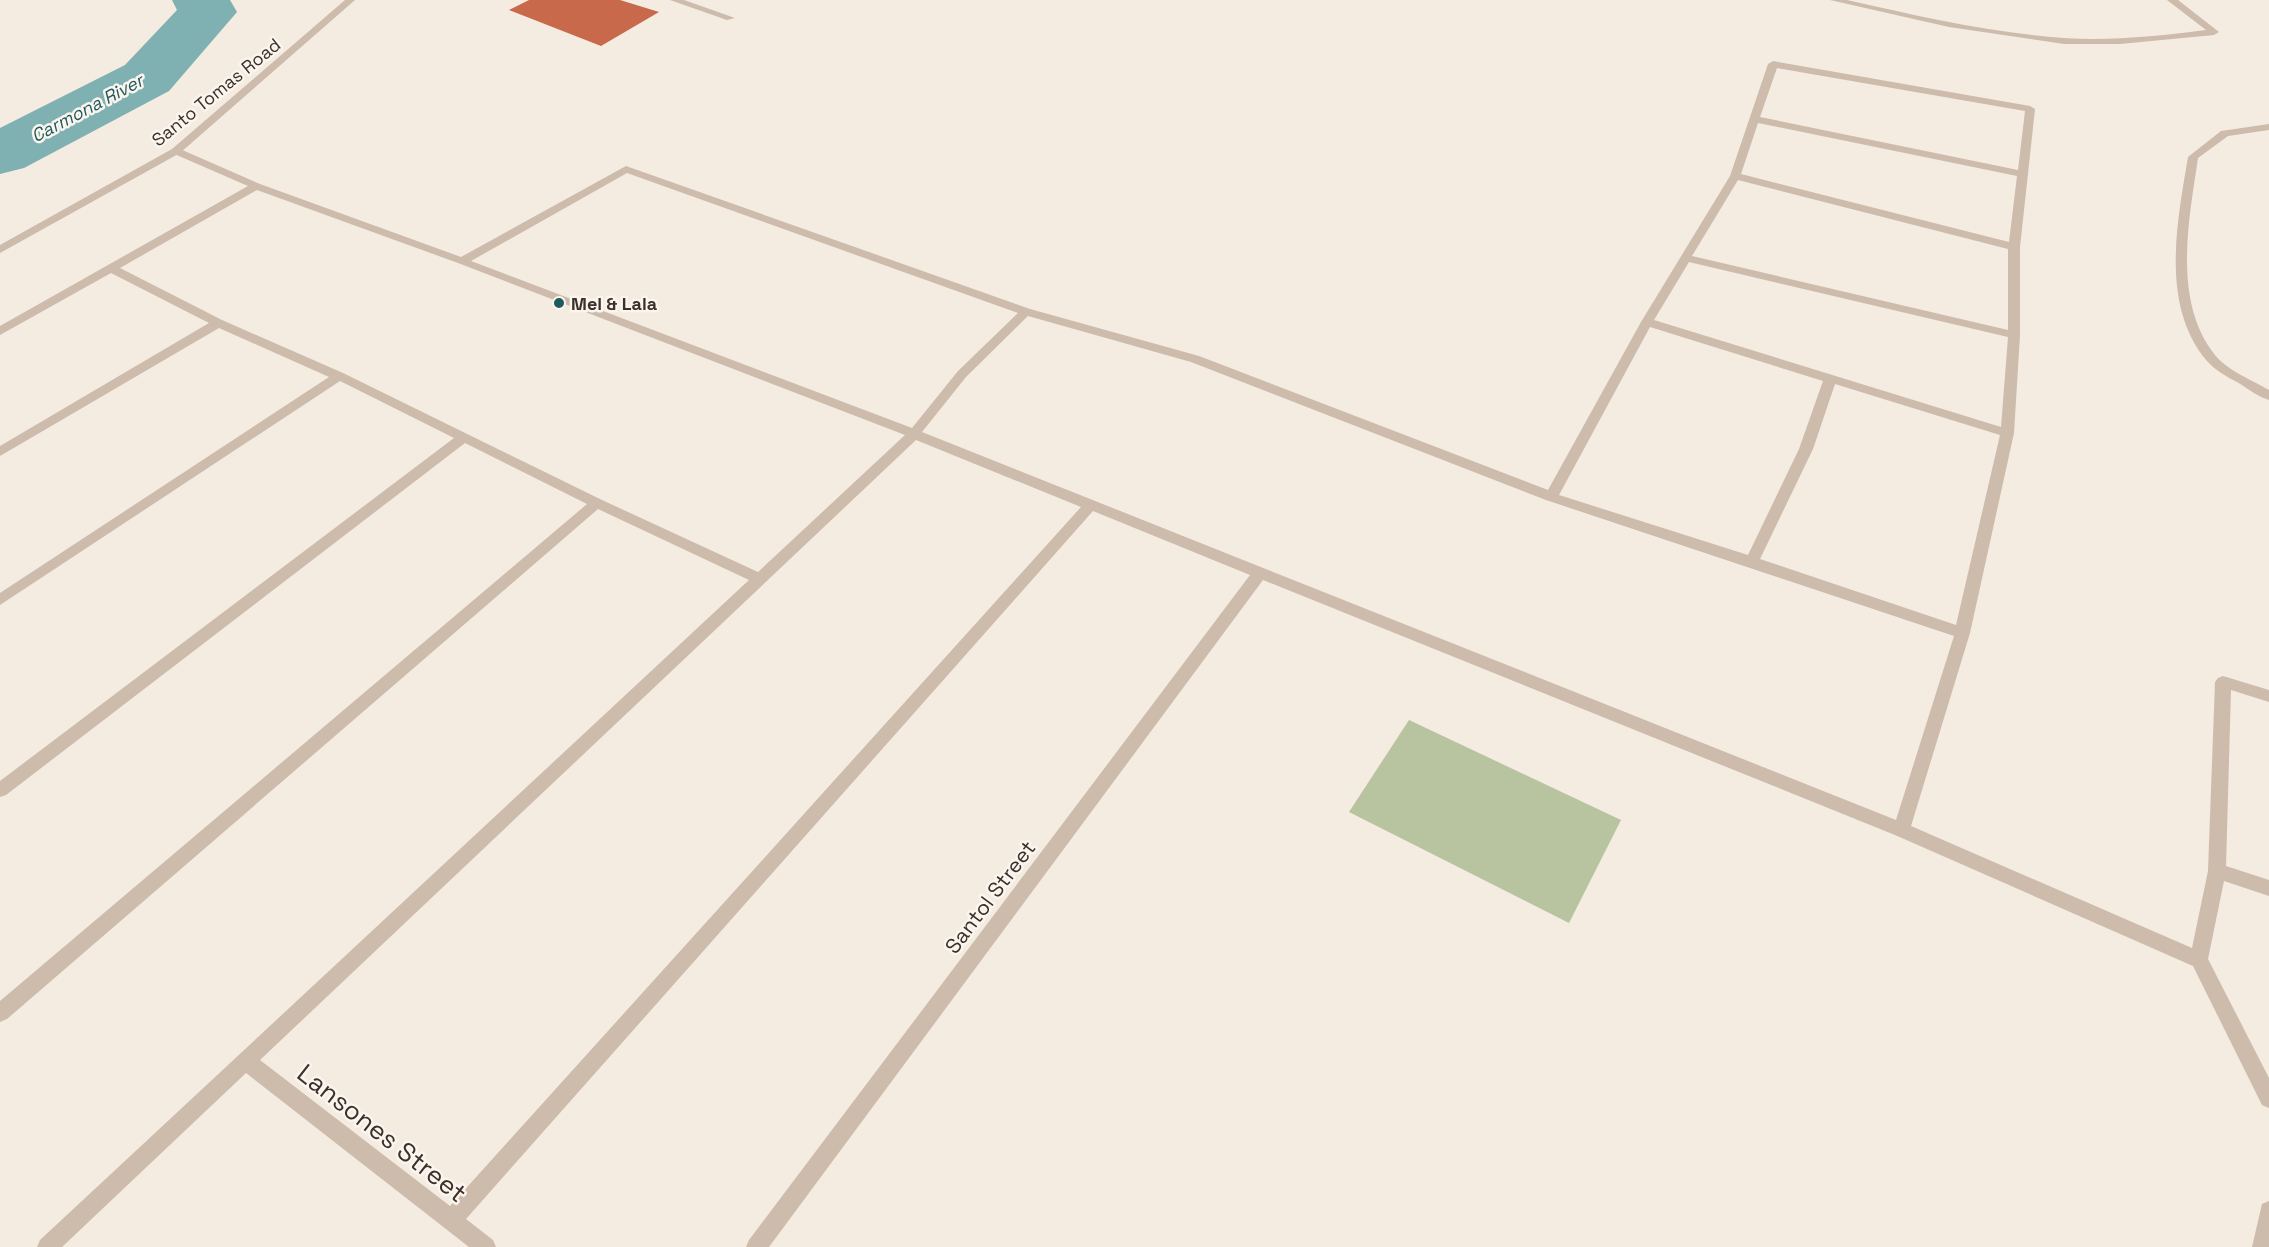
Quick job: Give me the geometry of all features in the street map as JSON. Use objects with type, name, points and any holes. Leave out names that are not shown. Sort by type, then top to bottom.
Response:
[{"type":"street","name":"Santo Tomas Road","points":[[0,250],[176,151],[350,0]]},
{"type":"street","points":[[675,0],[730,18]]},
{"type":"street","points":[[1835,0],[1991,31],[2066,41],[2163,38],[2214,33],[2172,0]]},
{"type":"street","points":[[1551,497],[1647,322],[1736,176],[1773,64],[2030,109],[2014,247],[2014,335],[2007,433],[1962,633],[1901,830]]},
{"type":"street","points":[[1756,119],[2021,174]]},
{"type":"street","points":[[2269,127],[2225,133],[2193,157],[2180,247],[2188,314],[2196,337],[2212,360],[2269,396]]},
{"type":"street","points":[[176,151],[256,186],[462,261],[914,434],[1901,830],[2199,960]]},
{"type":"street","points":[[462,261],[626,169],[1026,312],[1195,359],[1551,497],[1962,633]]},
{"type":"street","points":[[1736,176],[2014,247]]},
{"type":"street","points":[[0,331],[256,186]]},
{"type":"street","points":[[1686,258],[2014,335]]},
{"type":"street","points":[[111,268],[218,323],[339,376],[597,503],[760,579]]},
{"type":"street","points":[[47,1247],[914,434],[962,374],[1026,312]]},
{"type":"street","points":[[1647,322],[2007,433]]},
{"type":"street","points":[[0,452],[218,323]]},
{"type":"street","points":[[0,600],[339,376]]},
{"type":"street","points":[[1752,562],[1806,449],[1830,380]]},
{"type":"street","points":[[0,790],[463,438]]},
{"type":"street","points":[[0,1013],[597,503]]},
{"type":"street","points":[[451,1220],[1090,506]]},
{"type":"street","name":"Santol Street","points":[[756,1247],[1259,574]]},
{"type":"street","points":[[2269,696],[2223,682],[2217,871],[2199,960],[2269,1098]]},
{"type":"street","points":[[2217,871],[2269,888]]},
{"type":"street","name":"Lansones Street","points":[[245,1061],[486,1247]]},
{"type":"street","points":[[2262,1247],[2269,1211]]},
{"type":"green space","points":[[1409,720],[1621,820],[1569,923],[1349,812]]},
{"type":"building","points":[[529,0],[620,0],[659,12],[601,46],[509,10]]},
{"type":"waterway","name":"Carmona River","points":[[0,154],[147,78],[208,12],[201,0]]},
{"type":"place","name":"Mel & Lala","points":[[559,303]]}]
